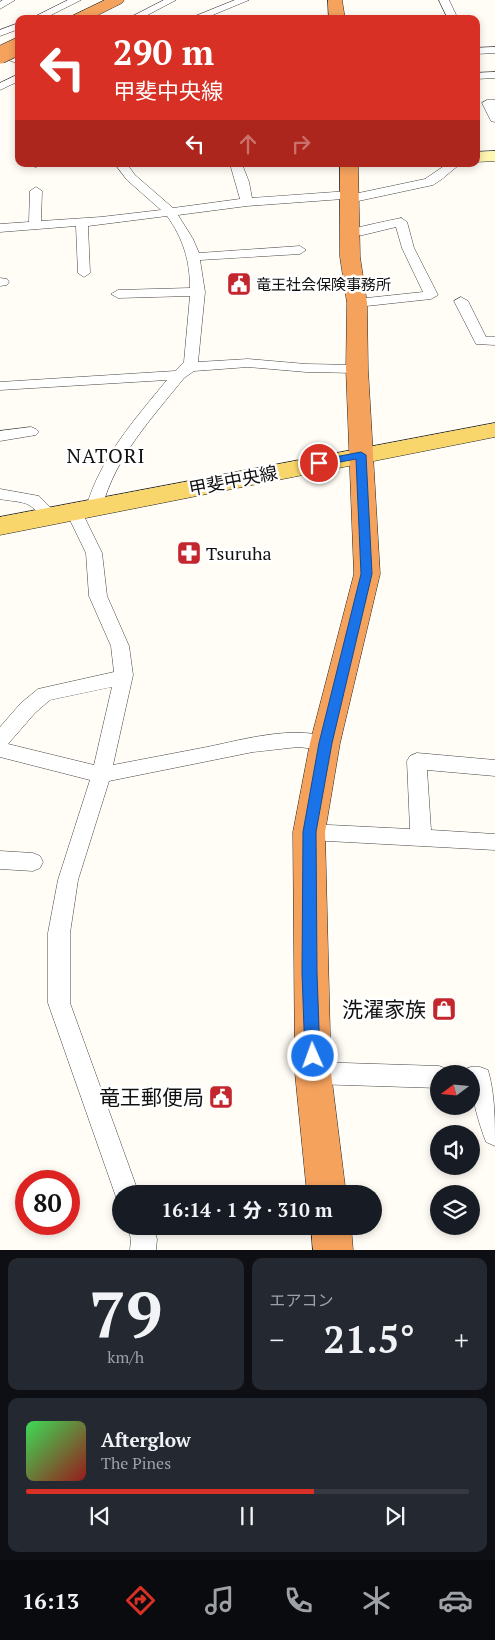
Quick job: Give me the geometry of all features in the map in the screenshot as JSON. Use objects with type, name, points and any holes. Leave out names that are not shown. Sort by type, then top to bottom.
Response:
[{"type":"highway","points":[[86,15],[117,0]]},
{"type":"highway","points":[[103,15],[134,0]]},
{"type":"highway","points":[[335,0],[337,15]]},
{"type":"highway","points":[[326,1185],[313,1073],[309,832],[326,743],[367,574],[357,369],[357,303],[350,257],[349,167]]},
{"type":"highway","points":[[332,1235],[333,1250]]},
{"type":"main road","name":"甲斐中央線","points":[[0,526],[495,430]]},
{"type":"street","points":[[0,6],[10,0]]},
{"type":"street","points":[[44,15],[76,0]]},
{"type":"street","points":[[140,15],[171,0]]},
{"type":"street","points":[[204,15],[244,0]]},
{"type":"street","points":[[444,0],[451,15]]},
{"type":"street","points":[[0,33],[15,27]]},
{"type":"street","points":[[480,51],[495,50]]},
{"type":"street","points":[[480,76],[495,75]]},
{"type":"street","points":[[0,86],[15,79]]},
{"type":"street","points":[[495,103],[487,103],[495,119]]},
{"type":"street","points":[[480,157],[495,156]]},
{"type":"street","points":[[73,512],[96,492],[128,439],[185,371],[198,292],[191,245],[170,212],[127,176],[122,167]]},
{"type":"street","points":[[237,167],[243,182],[246,202]]},
{"type":"street","points":[[0,228],[82,222],[246,202],[349,197],[430,182],[451,167]]},
{"type":"street","points":[[35,225],[36,191]]},
{"type":"street","points":[[82,222],[84,273]]},
{"type":"street","points":[[350,232],[369,232],[384,225],[401,222],[408,248],[431,295],[357,303]]},
{"type":"street","points":[[194,257],[300,250]]},
{"type":"street","points":[[118,294],[198,292]]},
{"type":"street","points":[[461,301],[481,341],[495,341]]},
{"type":"street","points":[[0,386],[185,371],[248,363],[306,368],[357,369]]},
{"type":"street","points":[[0,436],[31,432]]},
{"type":"street","points":[[0,494],[33,500],[73,512],[94,553],[98,596],[120,646],[124,675],[101,775],[68,880],[59,933],[59,1003],[124,1185]]},
{"type":"street","points":[[0,740],[28,708],[45,694],[113,680],[124,675]]},
{"type":"street","points":[[0,749],[21,756],[101,775],[253,745],[298,740],[326,743]]},
{"type":"street","points":[[421,838],[417,761],[495,768]]},
{"type":"street","points":[[309,832],[495,842]]},
{"type":"street","points":[[0,860],[33,862]]},
{"type":"street","points":[[313,1073],[430,1077]]},
{"type":"street","points":[[480,1078],[495,1134]]},
{"type":"street","points":[[143,1235],[143,1250]]},
{"type":"place","name":"竜王社会保険事務所","points":[[239,284]]},
{"type":"place","name":"Tsuruha","points":[[189,553]]},
{"type":"place","name":"洗濯家族","points":[[444,1009]]},
{"type":"place","name":"竜王郵便局","points":[[221,1097]]},
{"type":"district","name":"NATORI","points":[[106,455]]},
{"type":"route","points":[[313,1056],[310,973],[309,832],[326,743],[367,574],[361,455],[319,463]]}]
